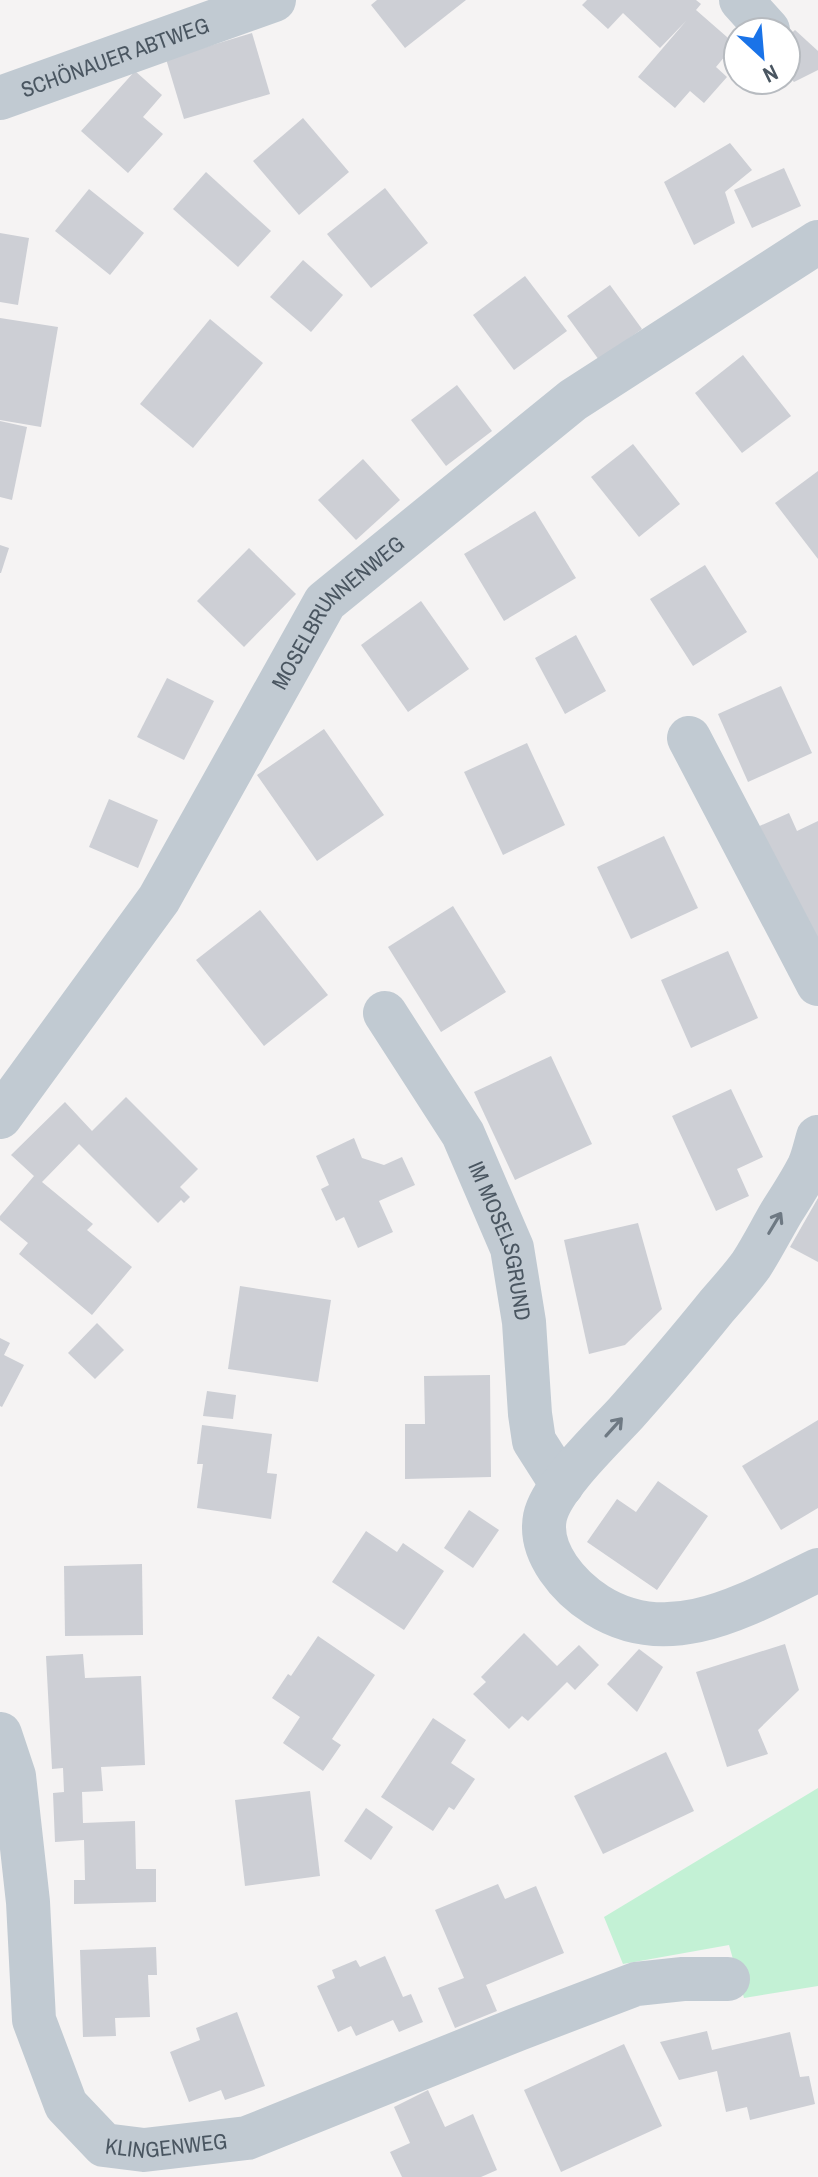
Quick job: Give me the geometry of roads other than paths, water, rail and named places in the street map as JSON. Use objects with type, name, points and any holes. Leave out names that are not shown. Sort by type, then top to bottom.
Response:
[{"type":"street","name":"SCHÖNAUER ABTWEG","points":[[0,98],[274,0]]},
{"type":"street","name":"MOSELBRUNNENWEG","points":[[0,1117],[159,899],[325,602],[573,400],[818,242]]},
{"type":"street","points":[[689,738],[818,984]]},
{"type":"street","name":"IM MOSELSGRUND","points":[[385,1013],[463,1134],[512,1248],[524,1322],[534,1441],[562,1485]]},
{"type":"street","points":[[818,1137],[810,1164],[750,1266],[677,1357],[562,1485],[551,1500],[543,1527],[556,1565],[567,1581],[610,1613],[645,1625],[697,1622],[818,1570]]},
{"type":"street","name":"KLINGENWEG","points":[[0,1734],[14,1776],[28,1902],[34,2020],[66,2105],[104,2145],[144,2150],[247,2138],[636,1984],[683,1979],[728,1979]]}]
